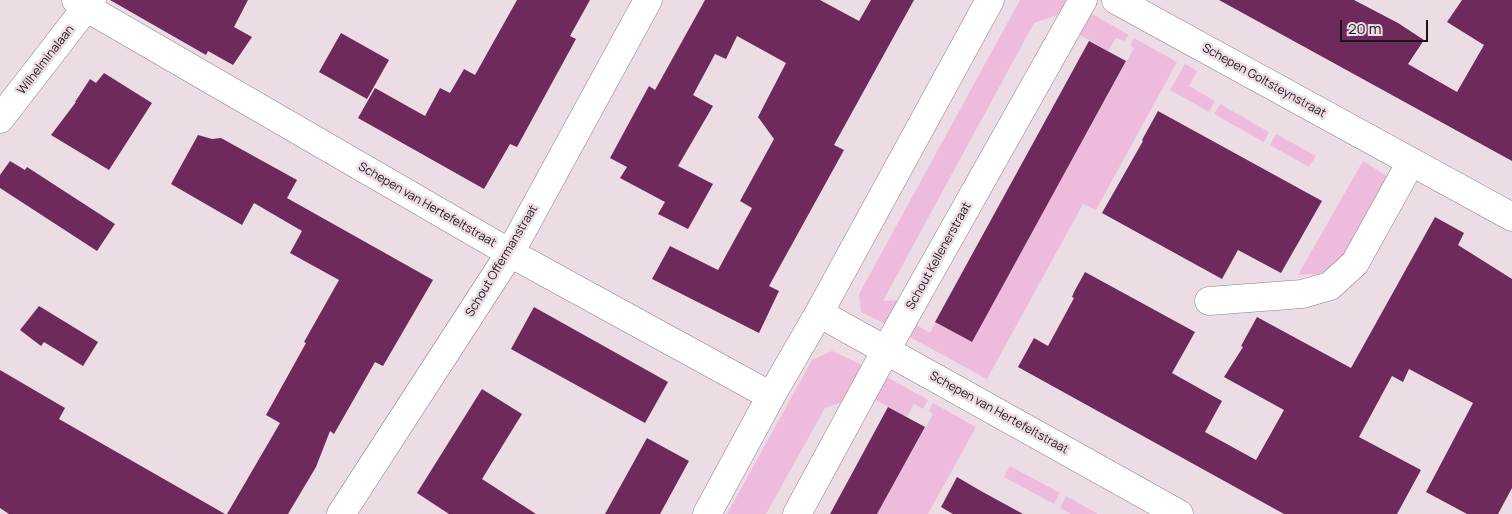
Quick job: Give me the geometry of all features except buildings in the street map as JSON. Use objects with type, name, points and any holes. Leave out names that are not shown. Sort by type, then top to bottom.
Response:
[{"type":"street","name":"Schout Offermanstraat","points":[[341,514],[510,252],[648,0]]},
{"type":"street","points":[[707,514],[990,0]]},
{"type":"street","name":"Schout Kellenerstraat","points":[[797,514],[886,350],[1083,0]]},
{"type":"street","name":"Schepen Goltsteynstraat","points":[[1116,0],[1512,217]]},
{"type":"street","name":"Schepen van Hertefeltstraat","points":[[85,3],[510,252],[771,396]]},
{"type":"street","name":"Wilhelminalaan","points":[[0,120],[85,3]]},
{"type":"street","points":[[1210,301],[1302,294],[1330,286],[1355,263],[1411,162]]},
{"type":"street","name":"Schepen van Hertefeltstraat","points":[[819,313],[1180,514]]},
{"type":"shaded area","points":[[1020,0],[1066,0],[1060,14],[1034,23],[883,301],[905,300],[890,326],[861,312],[859,294]]},
{"type":"shaded area","points":[[1087,11],[1129,35],[1124,41],[1116,38],[1108,51],[1075,32]]},
{"type":"shaded area","points":[[1134,38],[1177,62],[1096,210],[1083,204],[987,379],[908,336],[915,324],[930,333],[935,322],[971,342],[1134,48],[1130,45]]},
{"type":"shaded area","points":[[1185,64],[1197,71],[1189,86],[1215,101],[1209,112],[1170,90]]},
{"type":"shaded area","points":[[1220,104],[1269,132],[1264,142],[1214,114]]},
{"type":"shaded area","points":[[1276,134],[1316,156],[1309,167],[1270,145]]},
{"type":"shaded area","points":[[1363,161],[1390,178],[1338,265],[1319,274],[1298,275]]},
{"type":"shaded area","points":[[832,351],[871,369],[851,399],[825,408],[766,514],[727,514],[812,360]]},
{"type":"shaded area","points":[[887,377],[928,400],[923,409],[914,404],[907,417],[874,399]]},
{"type":"shaded area","points":[[933,403],[976,427],[928,514],[877,514],[933,414],[929,411]]},
{"type":"shaded area","points":[[1010,466],[1060,493],[1054,504],[1004,477]]},
{"type":"shaded area","points":[[1066,496],[1098,514],[1071,514],[1060,508]]}]
